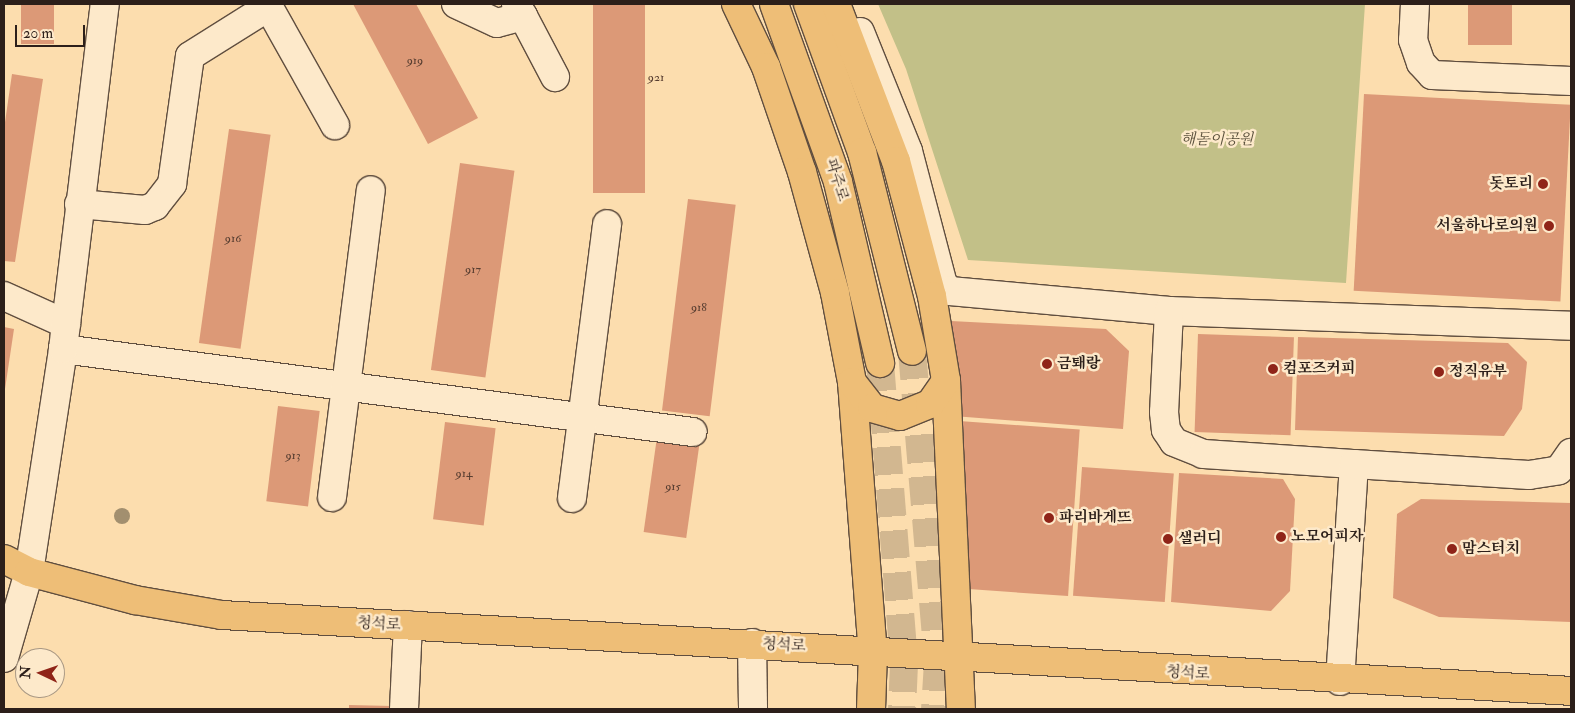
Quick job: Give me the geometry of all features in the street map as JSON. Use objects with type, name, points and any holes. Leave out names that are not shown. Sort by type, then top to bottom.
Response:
[{"type":"main road","points":[[736,4],[766,67],[802,172],[835,293],[852,382],[873,652],[871,709]]},
{"type":"main road","name":"파주로","points":[[774,4],[838,182],[880,363]]},
{"type":"main road","name":"파주로","points":[[808,4],[862,152],[912,351]]},
{"type":"main road","points":[[836,4],[896,161],[932,296],[946,381],[961,659],[961,709]]},
{"type":"main road","points":[[852,382],[872,408],[900,416],[930,404],[946,381]]},
{"type":"main road","name":"청석로","points":[[4,559],[29,572],[134,600],[222,615],[752,643],[961,659],[1340,681],[1571,691]]},
{"type":"street","points":[[4,658],[29,572],[64,337],[105,4]]},
{"type":"street","points":[[456,4],[497,23],[520,10],[555,77]]},
{"type":"street","points":[[848,4],[908,151],[943,284],[950,291],[1169,311],[1571,326]]},
{"type":"street","points":[[1415,4],[1413,40],[1421,63],[1432,75],[1571,81]]},
{"type":"street","points":[[79,204],[145,210],[155,206],[172,184],[190,56],[268,6],[335,125]]},
{"type":"street","points":[[332,496],[344,389],[371,190]]},
{"type":"street","points":[[572,498],[607,224]]},
{"type":"street","points":[[4,296],[64,337],[344,389],[693,432]]},
{"type":"street","points":[[1169,311],[1164,412],[1166,430],[1174,442],[1203,454],[1529,474],[1559,470],[1571,453]]},
{"type":"street","points":[[1340,681],[1354,464]]},
{"type":"street","points":[[404,709],[408,625]]},
{"type":"street","points":[[752,643],[753,709]]},
{"type":"green space","name":"해돋이공원","points":[[878,4],[1365,4],[1346,283],[968,260],[906,69]]},
{"type":"building","points":[[21,4],[54,4],[54,44],[21,44]]},
{"type":"building","points":[[353,4],[416,4],[478,118],[428,144]]},
{"type":"building","points":[[593,4],[645,4],[645,193],[593,193]]},
{"type":"building","points":[[1468,4],[1512,4],[1512,45],[1468,45]]},
{"type":"building","points":[[12,74],[43,79],[15,262],[4,261],[4,129]]},
{"type":"building","points":[[1364,94],[1571,105],[1560,302],[1354,291]]},
{"type":"building","points":[[229,129],[271,135],[241,349],[199,343]]},
{"type":"building","points":[[460,163],[514,171],[485,378],[431,370]]},
{"type":"building","points":[[688,199],[736,205],[710,416],[662,410]]},
{"type":"building","points":[[951,321],[1106,329],[1129,351],[1123,429],[953,416]]},
{"type":"building","points":[[4,327],[14,329],[5,389],[4,389]]},
{"type":"building","points":[[1198,334],[1294,337],[1291,435],[1195,432]]},
{"type":"building","points":[[1298,337],[1508,343],[1527,362],[1522,409],[1504,436],[1295,430]]},
{"type":"building","points":[[278,406],[320,411],[308,506],[266,501]]},
{"type":"building","points":[[959,421],[1080,429],[1068,596],[947,588]]},
{"type":"building","points":[[445,422],[496,428],[484,525],[433,519]]},
{"type":"building","points":[[657,437],[700,443],[686,538],[644,532]]},
{"type":"building","points":[[1082,467],[1174,473],[1165,602],[1073,596]]},
{"type":"building","points":[[1179,473],[1283,479],[1295,499],[1290,591],[1271,611],[1171,602]]},
{"type":"building","points":[[1421,499],[1571,503],[1571,622],[1439,617],[1393,598],[1397,514]]},
{"type":"building","points":[[349,705],[392,706],[392,709],[349,709]]},
{"type":"tunnel","points":[[912,351],[938,663],[935,709]]},
{"type":"tunnel","points":[[880,363],[904,664],[902,709]]},
{"type":"place","name":"돗토리","points":[[1543,184]]},
{"type":"place","name":"서울하나로의원","points":[[1549,226]]},
{"type":"place","name":"금퇘랑","points":[[1047,364]]},
{"type":"place","name":"컴포즈커피","points":[[1273,369]]},
{"type":"place","name":"정직유부","points":[[1439,372]]},
{"type":"place","name":"파리바게뜨","points":[[1049,518]]},
{"type":"place","name":"노모어피자","points":[[1281,537]]},
{"type":"place","name":"샐러디","points":[[1168,539]]},
{"type":"place","name":"맘스터치","points":[[1452,549]]}]
